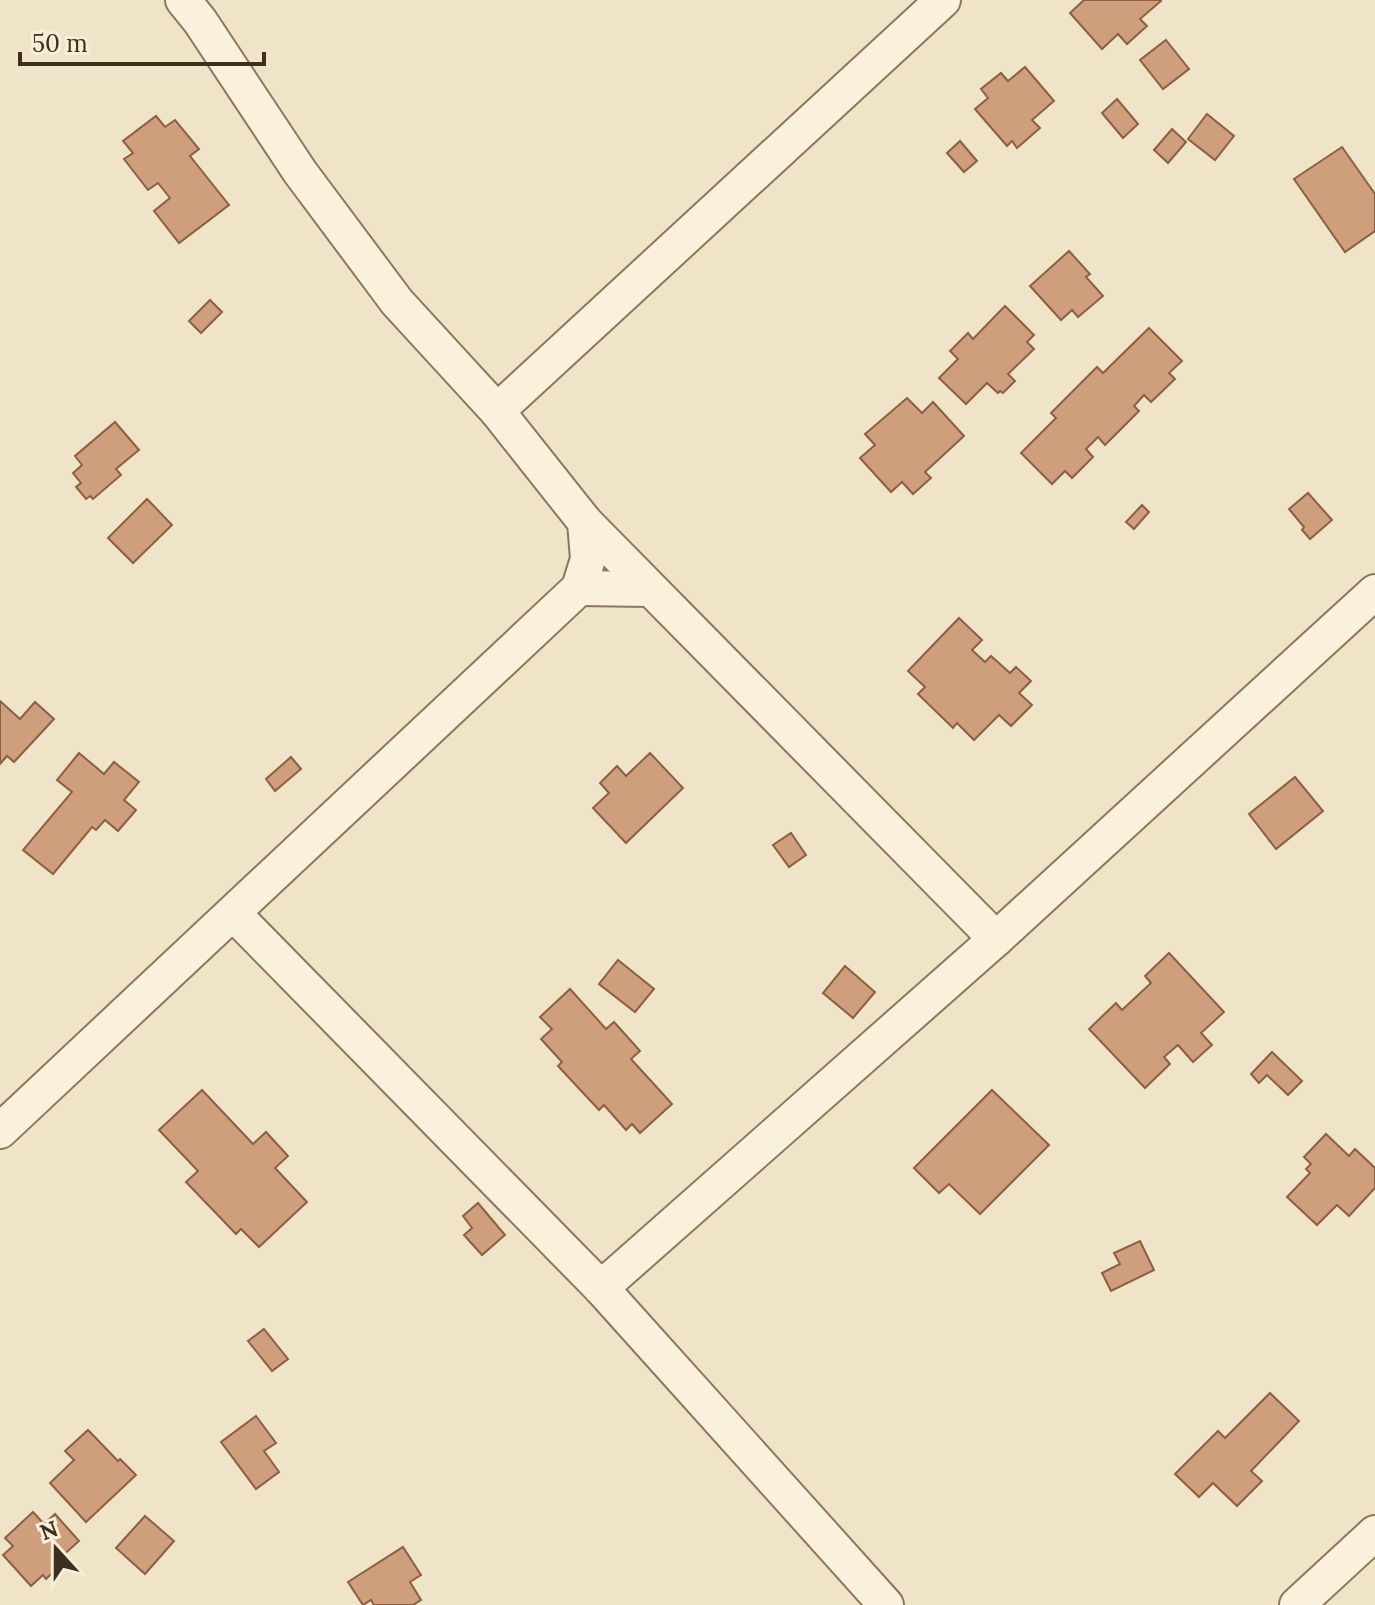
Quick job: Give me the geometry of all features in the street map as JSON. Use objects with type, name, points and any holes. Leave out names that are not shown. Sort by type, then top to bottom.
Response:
[{"type":"street","points":[[183,0],[300,172],[397,302],[497,411],[585,522],[996,939]]},
{"type":"street","points":[[497,411],[943,0]]},
{"type":"street","points":[[0,1131],[579,588],[588,559],[585,522]]},
{"type":"street","points":[[579,588],[649,589]]},
{"type":"street","points":[[601,1288],[996,939],[1375,592]]},
{"type":"street","points":[[233,913],[601,1288],[886,1605]]},
{"type":"street","points":[[1297,1605],[1375,1533]]},
{"type":"building","points":[[1084,0],[1161,1],[1140,19],[1147,26],[1127,44],[1118,34],[1102,49],[1070,13]]},
{"type":"building","points":[[1166,40],[1189,69],[1163,89],[1140,60]]},
{"type":"building","points":[[1025,67],[1054,101],[1032,120],[1040,128],[1017,148],[1012,141],[1007,146],[975,109],[988,98],[981,89],[1001,73],[1008,81]]},
{"type":"building","points":[[1117,99],[1138,124],[1123,138],[1102,113]]},
{"type":"building","points":[[1207,114],[1234,136],[1215,160],[1188,139]]},
{"type":"building","points":[[156,116],[165,127],[175,120],[199,149],[190,156],[229,205],[179,243],[154,211],[170,198],[158,183],[148,190],[124,159],[133,153],[123,141]]},
{"type":"building","points":[[1172,129],[1186,142],[1168,163],[1154,150]]},
{"type":"building","points":[[960,141],[977,161],[964,172],[947,153]]},
{"type":"building","points":[[1342,147],[1375,194],[1375,231],[1345,252],[1294,179]]},
{"type":"building","points":[[1069,251],[1090,274],[1086,277],[1103,296],[1078,317],[1072,310],[1061,320],[1030,286]]},
{"type":"building","points":[[210,300],[222,312],[201,333],[189,321]]},
{"type":"building","points":[[1005,306],[1034,335],[1027,342],[1034,349],[1008,374],[1015,381],[1003,393],[998,393],[987,383],[966,404],[939,378],[958,359],[950,351],[968,333],[973,339]]},
{"type":"building","points":[[1149,328],[1182,361],[1169,373],[1175,379],[1151,402],[1144,395],[1134,406],[1139,411],[1105,445],[1098,437],[1086,449],[1093,457],[1072,478],[1065,471],[1052,484],[1021,453],[1056,418],[1051,413],[1097,367],[1103,373]]},
{"type":"building","points":[[907,398],[922,413],[933,402],[964,436],[925,472],[931,478],[913,494],[902,482],[891,492],[860,458],[875,445],[865,434]]},
{"type":"building","points":[[115,422],[139,450],[116,469],[121,475],[93,499],[90,496],[86,499],[76,487],[81,483],[73,473],[82,465],[75,456]]},
{"type":"building","points":[[1308,493],[1332,520],[1310,539],[1289,509]]},
{"type":"building","points":[[147,499],[172,525],[133,563],[108,538]]},
{"type":"building","points":[[1142,505],[1149,512],[1134,529],[1126,522]]},
{"type":"building","points":[[959,618],[982,640],[972,650],[985,662],[991,656],[1010,673],[1016,667],[1031,681],[1019,693],[1032,705],[1011,726],[999,715],[974,740],[957,723],[953,728],[918,694],[925,687],[908,671]]},
{"type":"building","points":[[0,701],[20,719],[35,702],[54,719],[14,762],[7,756],[0,764]]},
{"type":"building","points":[[79,753],[104,774],[114,762],[139,782],[124,800],[136,810],[118,831],[105,820],[96,830],[92,827],[53,874],[23,850],[72,792],[57,780]]},
{"type":"building","points":[[650,753],[683,788],[626,843],[593,808],[609,793],[600,783],[617,766],[626,776]]},
{"type":"building","points":[[291,757],[301,769],[275,791],[266,779]]},
{"type":"building","points":[[1295,777],[1323,811],[1276,849],[1249,814]]},
{"type":"building","points":[[791,833],[806,855],[789,867],[773,845]]},
{"type":"building","points":[[1169,953],[1224,1012],[1201,1033],[1212,1045],[1193,1062],[1178,1045],[1164,1057],[1170,1064],[1145,1088],[1089,1029],[1116,1003],[1122,1010],[1151,983],[1145,976]]},
{"type":"building","points":[[618,960],[654,989],[635,1012],[599,984]]},
{"type":"building","points":[[845,966],[875,992],[853,1018],[823,993]]},
{"type":"building","points":[[570,989],[606,1029],[614,1022],[640,1051],[631,1059],[672,1104],[640,1133],[632,1124],[626,1130],[604,1105],[599,1110],[558,1066],[562,1062],[541,1039],[552,1029],[540,1017]]},
{"type":"building","points":[[1272,1052],[1302,1081],[1288,1095],[1267,1075],[1259,1083],[1251,1074]]},
{"type":"building","points":[[202,1090],[253,1144],[266,1132],[288,1156],[275,1168],[307,1202],[259,1247],[241,1229],[236,1234],[186,1182],[198,1171],[159,1130]]},
{"type":"building","points":[[992,1090],[1049,1145],[980,1214],[949,1184],[939,1193],[914,1168]]},
{"type":"building","points":[[1326,1134],[1349,1156],[1355,1149],[1375,1168],[1375,1188],[1349,1216],[1337,1205],[1317,1225],[1287,1197],[1310,1173],[1306,1169],[1311,1164],[1304,1157]]},
{"type":"building","points":[[478,1203],[505,1235],[482,1255],[464,1235],[472,1228],[463,1216]]},
{"type":"building","points":[[1140,1241],[1154,1270],[1111,1291],[1102,1273],[1120,1264],[1114,1253]]},
{"type":"building","points":[[264,1329],[288,1359],[272,1371],[248,1341]]},
{"type":"building","points":[[1270,1393],[1299,1421],[1251,1471],[1262,1481],[1237,1506],[1213,1483],[1199,1497],[1175,1474],[1218,1431],[1225,1438]]},
{"type":"building","points":[[256,1416],[276,1443],[264,1451],[279,1472],[256,1489],[221,1442]]},
{"type":"building","points":[[88,1430],[136,1475],[86,1522],[50,1483],[74,1460],[65,1451]]},
{"type":"building","points":[[33,1512],[44,1524],[55,1514],[79,1541],[59,1559],[63,1563],[46,1579],[43,1575],[31,1586],[3,1555],[13,1546],[5,1538]]},
{"type":"building","points":[[145,1516],[174,1541],[145,1574],[116,1548]]},
{"type":"building","points":[[403,1547],[421,1575],[410,1582],[421,1600],[413,1605],[374,1605],[371,1600],[363,1605],[348,1582]]}]
